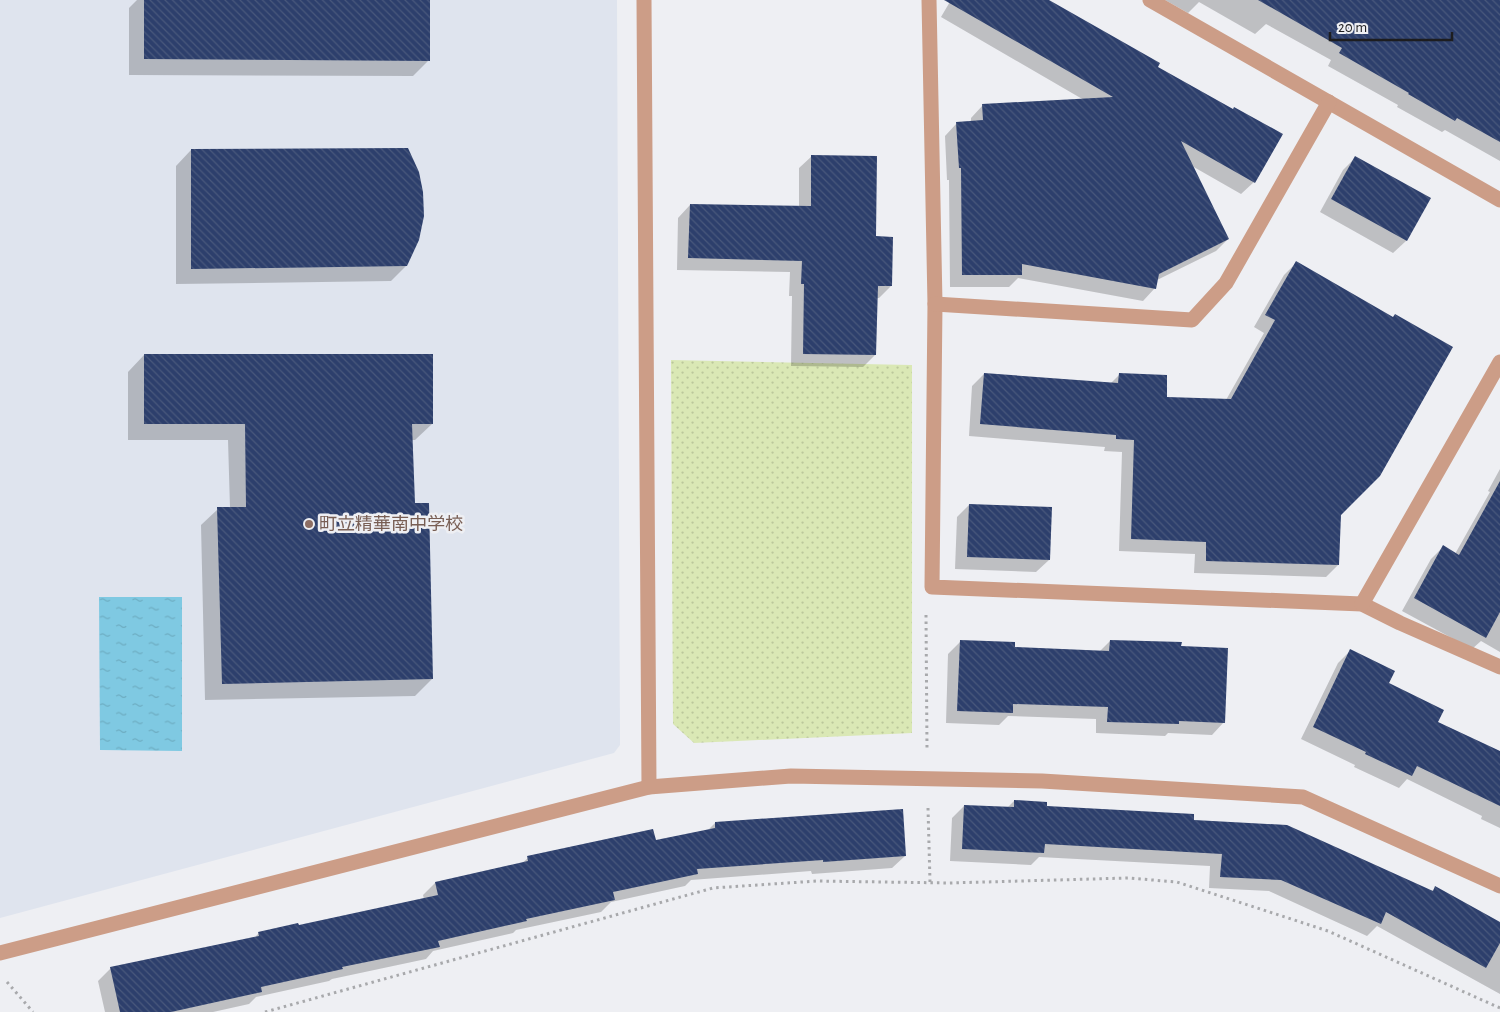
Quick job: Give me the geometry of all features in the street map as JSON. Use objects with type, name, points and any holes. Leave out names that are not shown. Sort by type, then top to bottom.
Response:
[{"type":"street","points":[[644,0],[649,786]]},
{"type":"street","points":[[929,0],[935,304],[932,587],[1362,604],[1400,623],[1500,667]]},
{"type":"street","points":[[1150,0],[1500,200]]},
{"type":"street","points":[[935,304],[1192,320],[1226,283],[1329,102]]},
{"type":"street","points":[[1362,604],[1500,362]]},
{"type":"street","points":[[0,953],[649,786],[791,776],[1042,781],[1303,797],[1500,886]]},
{"type":"path","points":[[930,882],[926,619],[932,587]]},
{"type":"path","points":[[265,1012],[714,888],[817,881],[949,883],[1128,878],[1177,882],[1328,931],[1500,1008]]},
{"type":"path","points":[[3,978],[33,1012]]},
{"type":"shaded area","name":"町立精華南中学校","points":[[0,0],[617,0],[620,745],[614,753],[0,918]]},
{"type":"green space","points":[[671,360],[912,365],[912,733],[694,743],[673,724]]},
{"type":"water","points":[[99,597],[182,597],[182,751],[100,750]]},
{"type":"building","points":[[144,0],[430,0],[430,61],[144,59]]},
{"type":"building","points":[[944,0],[1049,0],[1160,63],[1158,67],[1233,109],[1234,107],[1283,134],[1255,183],[1181,141],[1229,239],[1159,274],[1156,289],[1022,264],[1022,275],[962,275],[961,168],[959,168],[956,122],[983,120],[982,104],[1113,97]]},
{"type":"building","points":[[1258,0],[1500,0],[1500,142],[1457,118],[1455,121],[1408,94],[1339,53],[1342,48]]},
{"type":"building","points":[[408,148],[419,172],[423,192],[424,216],[419,240],[407,266],[191,269],[191,149]]},
{"type":"building","points":[[811,155],[877,156],[876,236],[893,237],[892,286],[878,286],[876,355],[803,354],[804,284],[801,284],[802,261],[688,258],[690,204],[811,206]]},
{"type":"building","points":[[1355,156],[1431,198],[1407,241],[1331,199]]},
{"type":"building","points":[[1296,261],[1393,317],[1395,314],[1453,347],[1380,476],[1341,515],[1339,565],[1206,561],[1206,542],[1131,539],[1134,440],[1116,439],[1116,435],[980,424],[984,373],[1118,383],[1119,373],[1167,375],[1167,397],[1231,399],[1275,320],[1265,315]]},
{"type":"building","points":[[144,354],[433,354],[433,424],[412,424],[415,503],[429,503],[433,679],[222,684],[217,507],[246,507],[245,424],[144,424]]},
{"type":"building","points":[[1500,481],[1500,612],[1486,638],[1414,598],[1443,545],[1459,555]]},
{"type":"building","points":[[969,504],[1052,507],[1050,560],[967,557]]},
{"type":"building","points":[[960,640],[1015,642],[1015,647],[1109,651],[1110,640],[1182,642],[1181,646],[1228,648],[1225,723],[1179,721],[1179,724],[1107,722],[1108,707],[1013,704],[1013,713],[957,711]]},
{"type":"building","points":[[1350,649],[1395,671],[1389,683],[1444,710],[1438,722],[1500,751],[1500,806],[1417,766],[1412,776],[1313,727]]},
{"type":"building","points":[[1014,800],[1047,802],[1047,806],[1194,814],[1194,820],[1287,825],[1433,891],[1435,886],[1500,922],[1500,943],[1486,968],[1386,912],[1381,924],[1281,880],[1220,877],[1222,854],[1045,844],[1044,853],[962,849],[964,805],[1014,807]]},
{"type":"building","points":[[903,809],[906,856],[697,869],[698,874],[613,892],[615,900],[526,919],[527,921],[438,941],[440,947],[342,967],[343,969],[261,987],[262,992],[171,1012],[120,1012],[110,967],[259,936],[258,932],[298,923],[299,925],[438,895],[435,882],[528,861],[527,856],[653,829],[656,840],[715,828],[715,822]]},
{"type":"place","name":"町立精華南中学校","points":[[309,524]]}]
